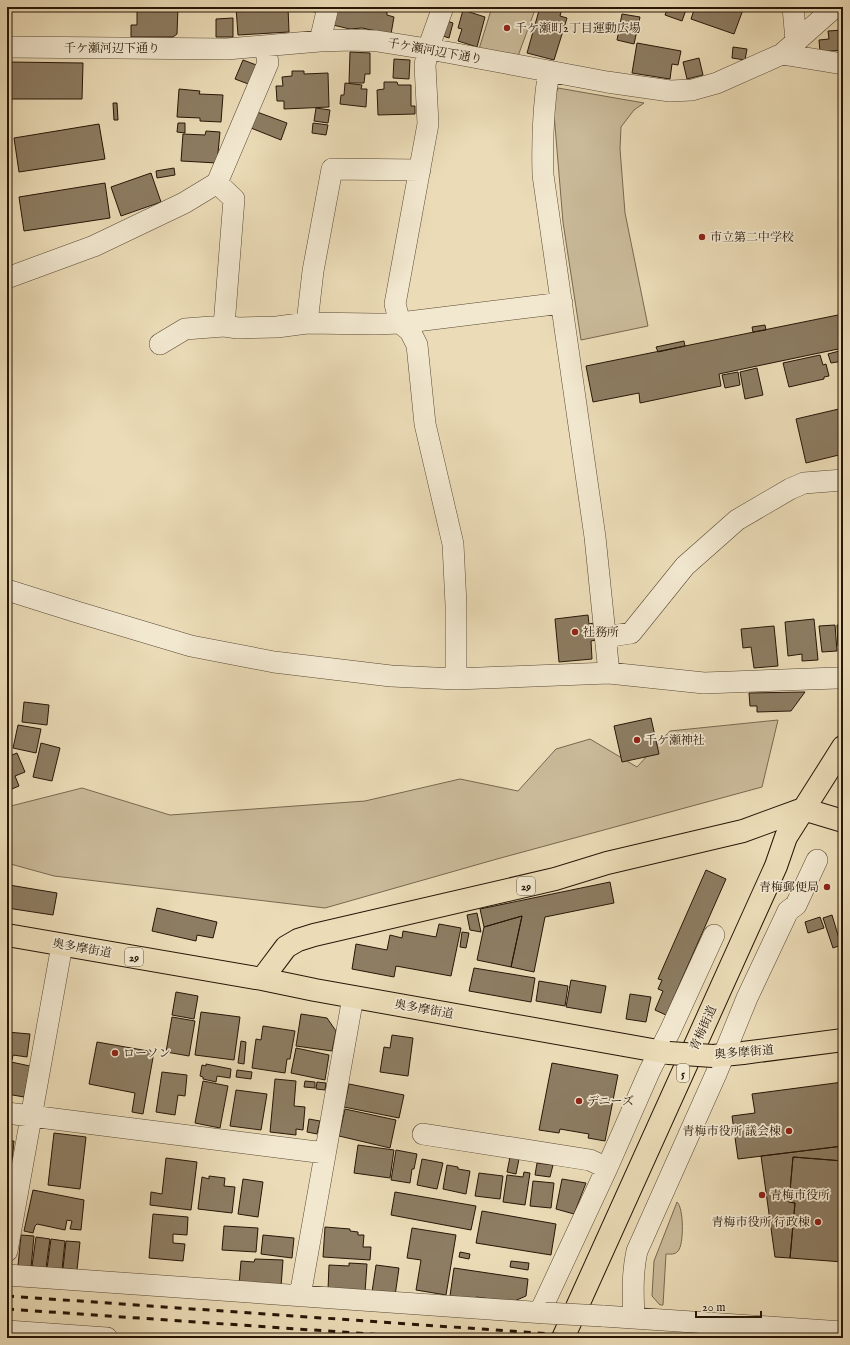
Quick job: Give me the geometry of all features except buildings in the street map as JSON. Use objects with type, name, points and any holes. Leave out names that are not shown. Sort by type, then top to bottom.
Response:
[{"type":"main road","name":"青梅街道","points":[[563,1338],[776,866],[786,837],[843,747]]},
{"type":"main road","points":[[803,809],[843,821]]},
{"type":"main road","name":"29","points":[[262,979],[286,947],[298,940],[322,933],[555,879],[607,863],[743,831],[803,809]]},
{"type":"main road","name":"奥多摩街道","points":[[7,935],[262,979],[353,997],[665,1052],[719,1055],[843,1040]]},
{"type":"street","points":[[320,41],[328,7]]},
{"type":"street","points":[[443,7],[428,49],[425,65],[428,124],[395,304],[400,323],[410,331],[417,345],[425,424],[453,544],[456,605],[456,679]]},
{"type":"street","points":[[793,7],[789,47],[843,64]]},
{"type":"street","name":"千ケ瀬河辺下通り","points":[[7,47],[227,49],[320,41],[377,41],[607,82],[670,91],[692,90],[717,83],[758,65],[789,47],[835,7]]},
{"type":"street","points":[[7,278],[94,246],[184,203],[217,183],[268,63],[265,46]]},
{"type":"street","points":[[549,71],[544,101],[542,142],[543,175],[595,537],[609,673]]},
{"type":"street","points":[[307,323],[313,271],[332,169],[420,170]]},
{"type":"street","points":[[217,183],[234,200],[224,326]]},
{"type":"street","points":[[160,344],[185,329],[224,326],[238,328],[278,327],[307,323],[400,323],[562,303]]},
{"type":"street","points":[[605,637],[631,633],[685,566],[737,520],[790,489],[804,483],[843,480]]},
{"type":"street","points":[[7,590],[191,646],[274,662],[391,676],[456,679],[609,673],[704,684],[837,678]]},
{"type":"street","points":[[634,1318],[634,1262],[637,1251],[719,1055],[788,912],[796,905],[817,860]]},
{"type":"street","points":[[543,1312],[639,1094],[665,1052],[714,935]]},
{"type":"street","points":[[7,1251],[62,945]]},
{"type":"street","points":[[300,1296],[353,997]]},
{"type":"street","points":[[7,1113],[325,1153]]},
{"type":"street","points":[[423,1134],[590,1160],[607,1168]]},
{"type":"street","points":[[7,1275],[843,1332]]},
{"type":"street","points":[[7,1331],[68,1337],[107,1338]]},
{"type":"shaded area","name":"千ケ瀬町2丁目運動広場","points":[[492,7],[536,7],[518,56],[479,49]]},
{"type":"shaded area","points":[[558,88],[644,103],[634,110],[621,127],[620,149],[625,213],[648,326],[581,340],[563,222],[553,102]]},
{"type":"shaded area","points":[[778,720],[762,787],[497,859],[325,908],[54,876],[7,863],[7,807],[82,788],[170,815],[365,801],[460,779],[518,791],[556,749],[590,739],[637,767],[670,731]]},
{"type":"shaded area","points":[[677,1202],[681,1211],[682,1219],[681,1242],[677,1252],[666,1254],[663,1305],[660,1305],[652,1296],[654,1261]]},
{"type":"railway","points":[[7,1296],[610,1338]]},
{"type":"railway","points":[[7,1309],[429,1338]]},
{"type":"place","name":"千ケ瀬町2丁目運動広場","points":[[507,28]]},
{"type":"place","name":"市立第二中学校","points":[[702,237]]},
{"type":"place","name":"社務所","points":[[575,632]]},
{"type":"place","name":"千ケ瀬神社","points":[[637,740]]},
{"type":"place","name":"青梅郵便局","points":[[827,887]]},
{"type":"place","name":"ローソン","points":[[115,1053]]},
{"type":"place","name":"デニーズ","points":[[579,1101]]},
{"type":"place","name":"青梅市役所 議会棟","points":[[789,1131]]},
{"type":"place","name":"青梅市役所","points":[[762,1195]]},
{"type":"place","name":"青梅市役所 行政棟","points":[[818,1222]]}]
